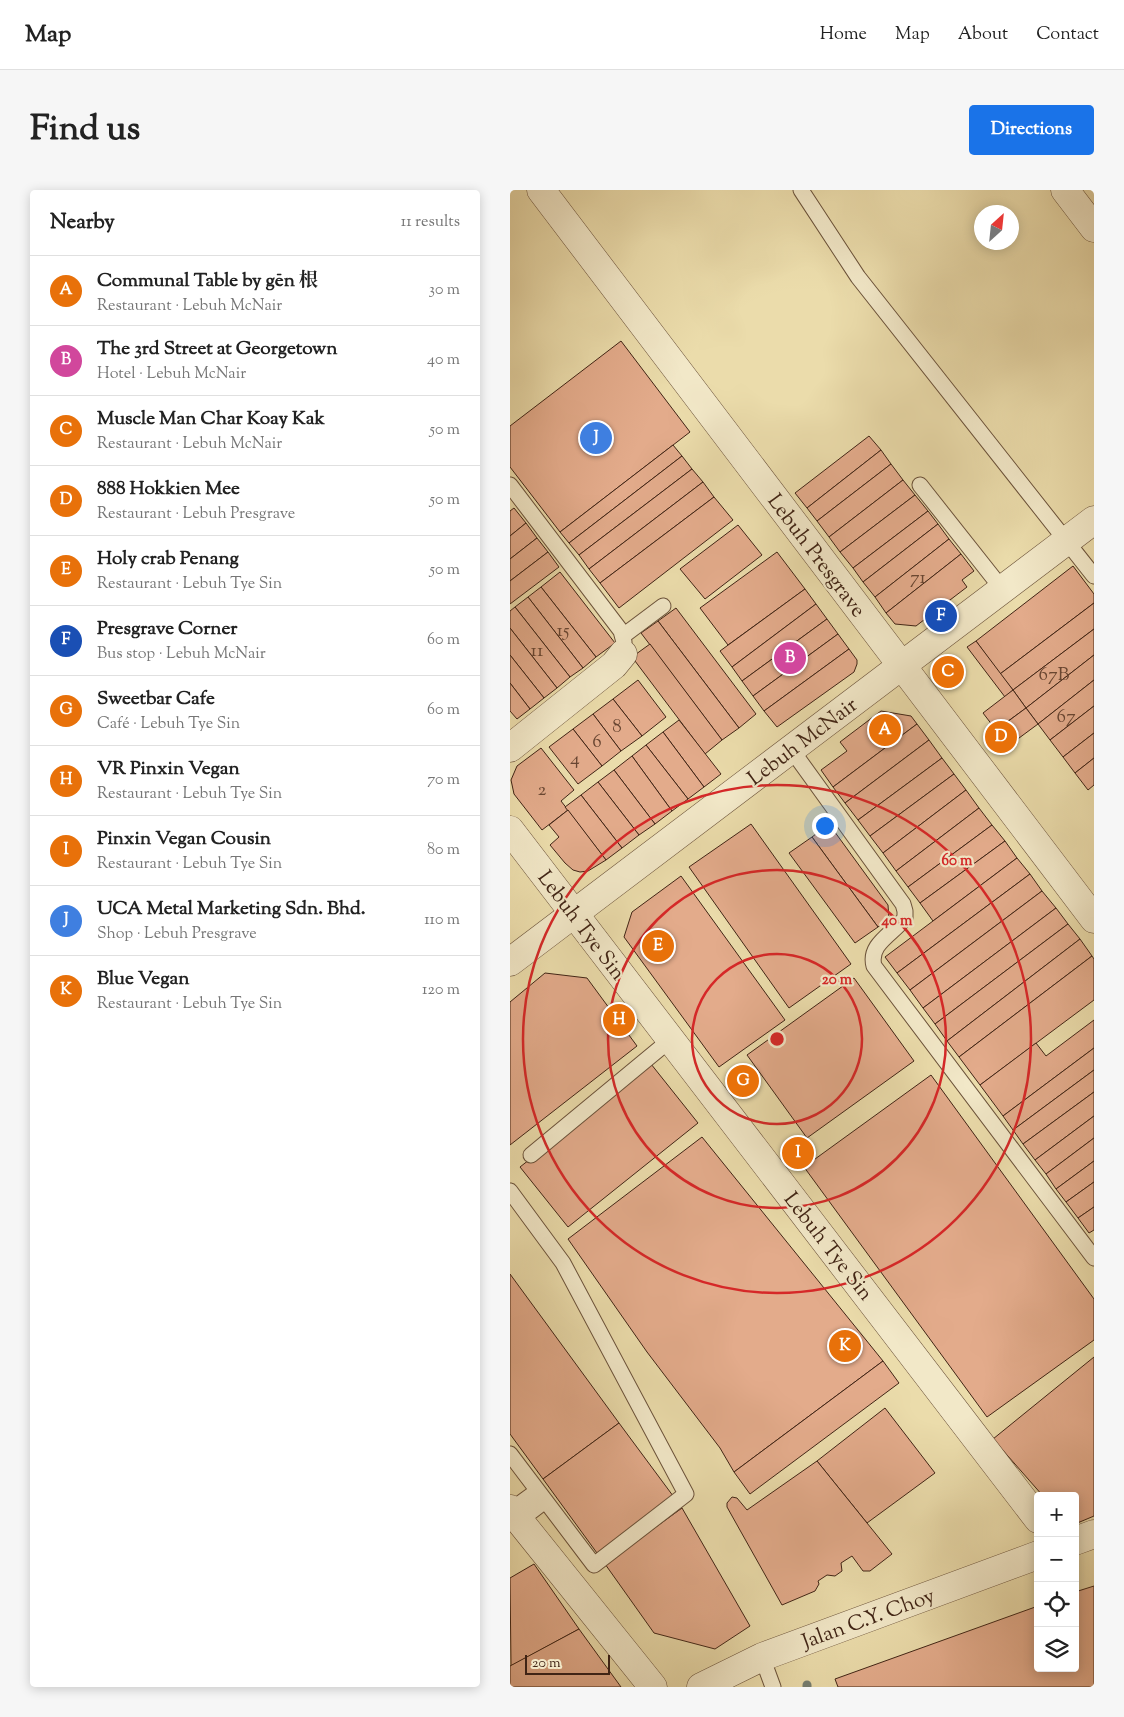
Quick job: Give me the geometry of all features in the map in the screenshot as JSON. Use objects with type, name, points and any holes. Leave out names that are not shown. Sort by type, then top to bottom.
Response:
[{"type":"street","name":"Lebuh Presgrave","points":[[541,190],[1094,919]]},
{"type":"street","points":[[1065,190],[1094,228]]},
{"type":"street","name":"Lebuh McNair","points":[[510,962],[1094,520]]},
{"type":"street","points":[[510,748],[614,665],[623,645]]},
{"type":"street","name":"Lebuh Tye Sin","points":[[510,830],[1034,1514]]},
{"type":"street","points":[[513,1513],[653,1687]]},
{"type":"street","points":[[1079,1540],[1094,1534]]},
{"type":"street","name":"Jalan C.Y. Choy","points":[[701,1687],[762,1657],[1034,1556]]},
{"type":"lane","points":[[801,190],[858,277],[1094,576]]},
{"type":"lane","points":[[510,485],[623,645],[663,606]]},
{"type":"lane","points":[[920,485],[1002,590]]},
{"type":"lane","points":[[791,749],[903,904],[905,918],[877,946],[872,959],[874,966],[1094,1258]]},
{"type":"lane","points":[[531,1155],[670,1040]]},
{"type":"lane","points":[[510,1191],[563,1263],[686,1494],[594,1565],[510,1454]]},
{"type":"lane","points":[[513,1513],[541,1496]]},
{"type":"lane","points":[[762,1657],[773,1687]]},
{"type":"building","points":[[621,341],[690,432],[560,532],[510,467],[510,426]]},
{"type":"building","points":[[869,436],[881,450],[807,508],[795,493]]},
{"type":"building","points":[[673,445],[682,456],[569,543],[560,532]]},
{"type":"building","points":[[881,450],[891,464],[817,521],[807,508]]},
{"type":"building","points":[[682,456],[692,469],[579,555],[569,543]]},
{"type":"building","points":[[891,464],[903,480],[829,537],[817,521]]},
{"type":"building","points":[[692,469],[703,482],[589,569],[579,555]]},
{"type":"building","points":[[903,480],[915,495],[840,552],[829,537]]},
{"type":"building","points":[[703,482],[714,497],[600,583],[589,569]]},
{"type":"building","points":[[915,495],[928,511],[853,568],[840,552]]},
{"type":"building","points":[[714,497],[733,520],[619,608],[600,583]]},
{"type":"building","points":[[514,508],[526,523],[510,536],[510,511]]},
{"type":"building","points":[[928,511],[938,524],[863,582],[853,568]]},
{"type":"building","points":[[526,523],[537,538],[510,559],[510,536]]},
{"type":"building","points":[[938,524],[949,539],[875,597],[863,582]]},
{"type":"building","points":[[738,525],[762,555],[705,599],[680,569]]},
{"type":"building","points":[[537,538],[548,552],[510,581],[510,559]]},
{"type":"building","points":[[949,539],[961,554],[886,613],[875,597]]},
{"type":"building","points":[[548,552],[559,567],[510,604],[510,581]]},
{"type":"building","points":[[777,552],[805,589],[728,645],[700,608]]},
{"type":"building","points":[[961,554],[974,571],[962,580],[967,587],[916,626],[895,624],[886,613]]},
{"type":"building","points":[[1073,566],[1094,594],[1094,603],[1000,674],[976,641]]},
{"type":"building","points":[[560,572],[615,643],[596,657],[541,587]]},
{"type":"building","points":[[541,587],[596,657],[583,668],[528,597]]},
{"type":"building","points":[[805,589],[816,604],[732,667],[720,651]]},
{"type":"building","points":[[528,597],[583,668],[570,677],[515,607]]},
{"type":"building","points":[[1094,603],[1094,629],[1013,690],[1000,674]]},
{"type":"building","points":[[816,604],[827,619],[742,681],[732,667]]},
{"type":"building","points":[[515,607],[570,677],[557,688],[510,628],[510,611]]},
{"type":"building","points":[[676,608],[756,714],[739,728],[658,621]]},
{"type":"building","points":[[827,619],[838,634],[753,696],[742,681]]},
{"type":"building","points":[[658,621],[739,728],[722,740],[641,633]]},
{"type":"building","points":[[510,628],[557,688],[544,698],[510,655]]},
{"type":"building","points":[[1094,629],[1094,655],[1026,708],[1013,690]]},
{"type":"building","points":[[838,634],[849,649],[764,711],[753,696]]},
{"type":"building","points":[[976,641],[1013,690],[1005,697],[967,647]]},
{"type":"building","points":[[650,644],[722,740],[705,754],[632,657]]},
{"type":"building","points":[[849,649],[857,660],[854,672],[777,727],[764,711]]},
{"type":"building","points":[[510,655],[544,698],[530,709],[510,683]]},
{"type":"building","points":[[1094,655],[1094,680],[1038,724],[1026,708]]},
{"type":"building","points":[[638,680],[666,717],[642,736],[613,699]]},
{"type":"building","points":[[1094,680],[1094,706],[1050,740],[1038,724]]},
{"type":"building","points":[[510,683],[530,709],[517,719],[510,711]]},
{"type":"building","points":[[1013,690],[1026,708],[996,730],[983,713]]},
{"type":"building","points":[[613,699],[642,736],[621,751],[593,714]]},
{"type":"building","points":[[1094,706],[1094,733],[1063,757],[1050,740]]},
{"type":"building","points":[[1026,708],[1038,724],[1015,741],[1003,725]]},
{"type":"building","points":[[881,711],[911,716],[917,724],[833,787],[821,770],[847,751],[840,742]]},
{"type":"building","points":[[593,714],[621,751],[602,766],[573,729]]},
{"type":"building","points":[[679,720],[721,774],[704,787],[663,732]]},
{"type":"building","points":[[917,724],[929,740],[845,803],[833,787]]},
{"type":"building","points":[[573,729],[602,766],[578,784],[549,747]]},
{"type":"building","points":[[663,732],[704,787],[688,799],[646,745]]},
{"type":"building","points":[[1094,733],[1094,758],[1075,773],[1063,757]]},
{"type":"building","points":[[929,740],[942,758],[858,820],[845,803]]},
{"type":"building","points":[[646,745],[688,799],[672,811],[632,756]]},
{"type":"building","points":[[541,748],[574,790],[561,801],[568,810],[542,830],[514,794],[511,780],[517,766]]},
{"type":"building","points":[[632,756],[672,811],[655,824],[614,770]]},
{"type":"building","points":[[942,758],[954,774],[870,836],[858,820]]},
{"type":"building","points":[[1094,758],[1094,785],[1088,790],[1075,773]]},
{"type":"building","points":[[614,770],[655,824],[639,835],[598,782]]},
{"type":"building","points":[[954,774],[966,790],[883,853],[870,836]]},
{"type":"building","points":[[598,782],[639,835],[622,848],[581,795]]},
{"type":"building","points":[[966,790],[979,808],[896,871],[883,853]]},
{"type":"building","points":[[581,795],[622,848],[606,860],[565,807]]},
{"type":"building","points":[[979,808],[992,825],[908,887],[896,871]]},
{"type":"building","points":[[568,810],[606,860],[588,871],[580,872],[573,870],[550,845],[559,837],[549,825]]},
{"type":"building","points":[[751,824],[851,964],[789,1008],[689,867]]},
{"type":"building","points":[[829,824],[888,905],[889,919],[878,927],[812,837]]},
{"type":"building","points":[[992,825],[1005,841],[920,903],[908,887]]},
{"type":"building","points":[[812,837],[878,927],[855,943],[789,853]]},
{"type":"building","points":[[1005,841],[1017,858],[933,921],[920,903]]},
{"type":"building","points":[[1017,858],[1030,874],[897,973],[885,957]]},
{"type":"building","points":[[1030,874],[1042,891],[910,990],[897,973]]},
{"type":"building","points":[[681,876],[785,1020],[719,1067],[624,937],[632,912]]},
{"type":"building","points":[[1042,891],[1056,908],[923,1008],[910,990]]},
{"type":"building","points":[[1056,908],[1068,924],[935,1024],[923,1008]]},
{"type":"building","points":[[1068,924],[1080,939],[947,1041],[935,1024]]},
{"type":"building","points":[[1080,939],[1092,956],[959,1057],[947,1041]]},
{"type":"building","points":[[1092,956],[1094,959],[1094,1000],[980,1085],[959,1057]]},
{"type":"building","points":[[545,973],[587,978],[637,1046],[510,1145],[510,1002]]},
{"type":"building","points":[[854,978],[914,1061],[807,1138],[747,1055]]},
{"type":"building","points":[[1094,1020],[1094,1048],[1003,1116],[980,1085],[1036,1043],[1046,1056]]},
{"type":"building","points":[[1094,1048],[1094,1070],[1013,1130],[1003,1116]]},
{"type":"building","points":[[651,1064],[698,1123],[568,1227],[520,1167]]},
{"type":"building","points":[[1094,1070],[1094,1092],[1023,1144],[1013,1130]]},
{"type":"building","points":[[931,1075],[1094,1299],[1094,1340],[987,1417],[804,1167]]},
{"type":"building","points":[[1094,1092],[1094,1116],[1035,1160],[1023,1144]]},
{"type":"building","points":[[1094,1116],[1094,1138],[1046,1174],[1035,1160]]},
{"type":"building","points":[[702,1137],[883,1361],[734,1472],[720,1448],[647,1352],[568,1239]]},
{"type":"building","points":[[1094,1138],[1094,1161],[1056,1189],[1046,1174]]},
{"type":"building","points":[[1094,1161],[1094,1182],[1066,1202],[1056,1189]]},
{"type":"building","points":[[1094,1182],[1094,1207],[1078,1218],[1066,1202]]},
{"type":"building","points":[[1094,1207],[1094,1230],[1089,1233],[1078,1218]]},
{"type":"building","points":[[510,1274],[619,1423],[543,1479],[510,1434]]},
{"type":"building","points":[[1094,1357],[1094,1516],[1079,1522],[1079,1492],[1039,1492],[993,1439]]},
{"type":"building","points":[[883,1361],[899,1383],[750,1494],[734,1472]]},
{"type":"building","points":[[885,1408],[935,1473],[867,1523],[817,1461]]},
{"type":"building","points":[[619,1423],[682,1508],[605,1564],[543,1479]]},
{"type":"building","points":[[817,1461],[892,1554],[870,1571],[863,1571],[852,1556],[841,1563],[842,1571],[835,1576],[827,1575],[818,1581],[819,1584],[815,1591],[782,1605],[727,1507],[727,1503],[732,1497],[737,1498],[747,1510]]},
{"type":"building","points":[[682,1508],[750,1626],[715,1649],[654,1633],[605,1564]]},
{"type":"building","points":[[534,1564],[579,1629],[511,1666],[510,1578]]},
{"type":"building","points":[[1094,1586],[1094,1687],[838,1687],[835,1679],[1034,1607],[1034,1672],[1079,1672],[1079,1591]]},
{"type":"building","points":[[579,1629],[621,1687],[510,1687],[510,1666]]},
{"type":"place","name":"UCA Metal Marketing Sdn. Bhd.","points":[[596,438]]},
{"type":"place","name":"Presgrave Corner","points":[[941,616]]},
{"type":"place","name":"The 3rd Street at Georgetown","points":[[790,658]]},
{"type":"place","name":"Muscle Man Char Koay Kak","points":[[948,672]]},
{"type":"place","name":"Communal Table by gēn 根","points":[[885,730]]},
{"type":"place","name":"888 Hokkien Mee","points":[[1001,737]]},
{"type":"place","name":"Holy crab Penang","points":[[658,946]]},
{"type":"place","name":"VR Pinxin Vegan","points":[[619,1020]]},
{"type":"place","name":"Sweetbar Cafe","points":[[743,1081]]},
{"type":"place","name":"Pinxin Vegan Cousin","points":[[798,1153]]},
{"type":"place","name":"Blue Vegan","points":[[845,1346]]}]
